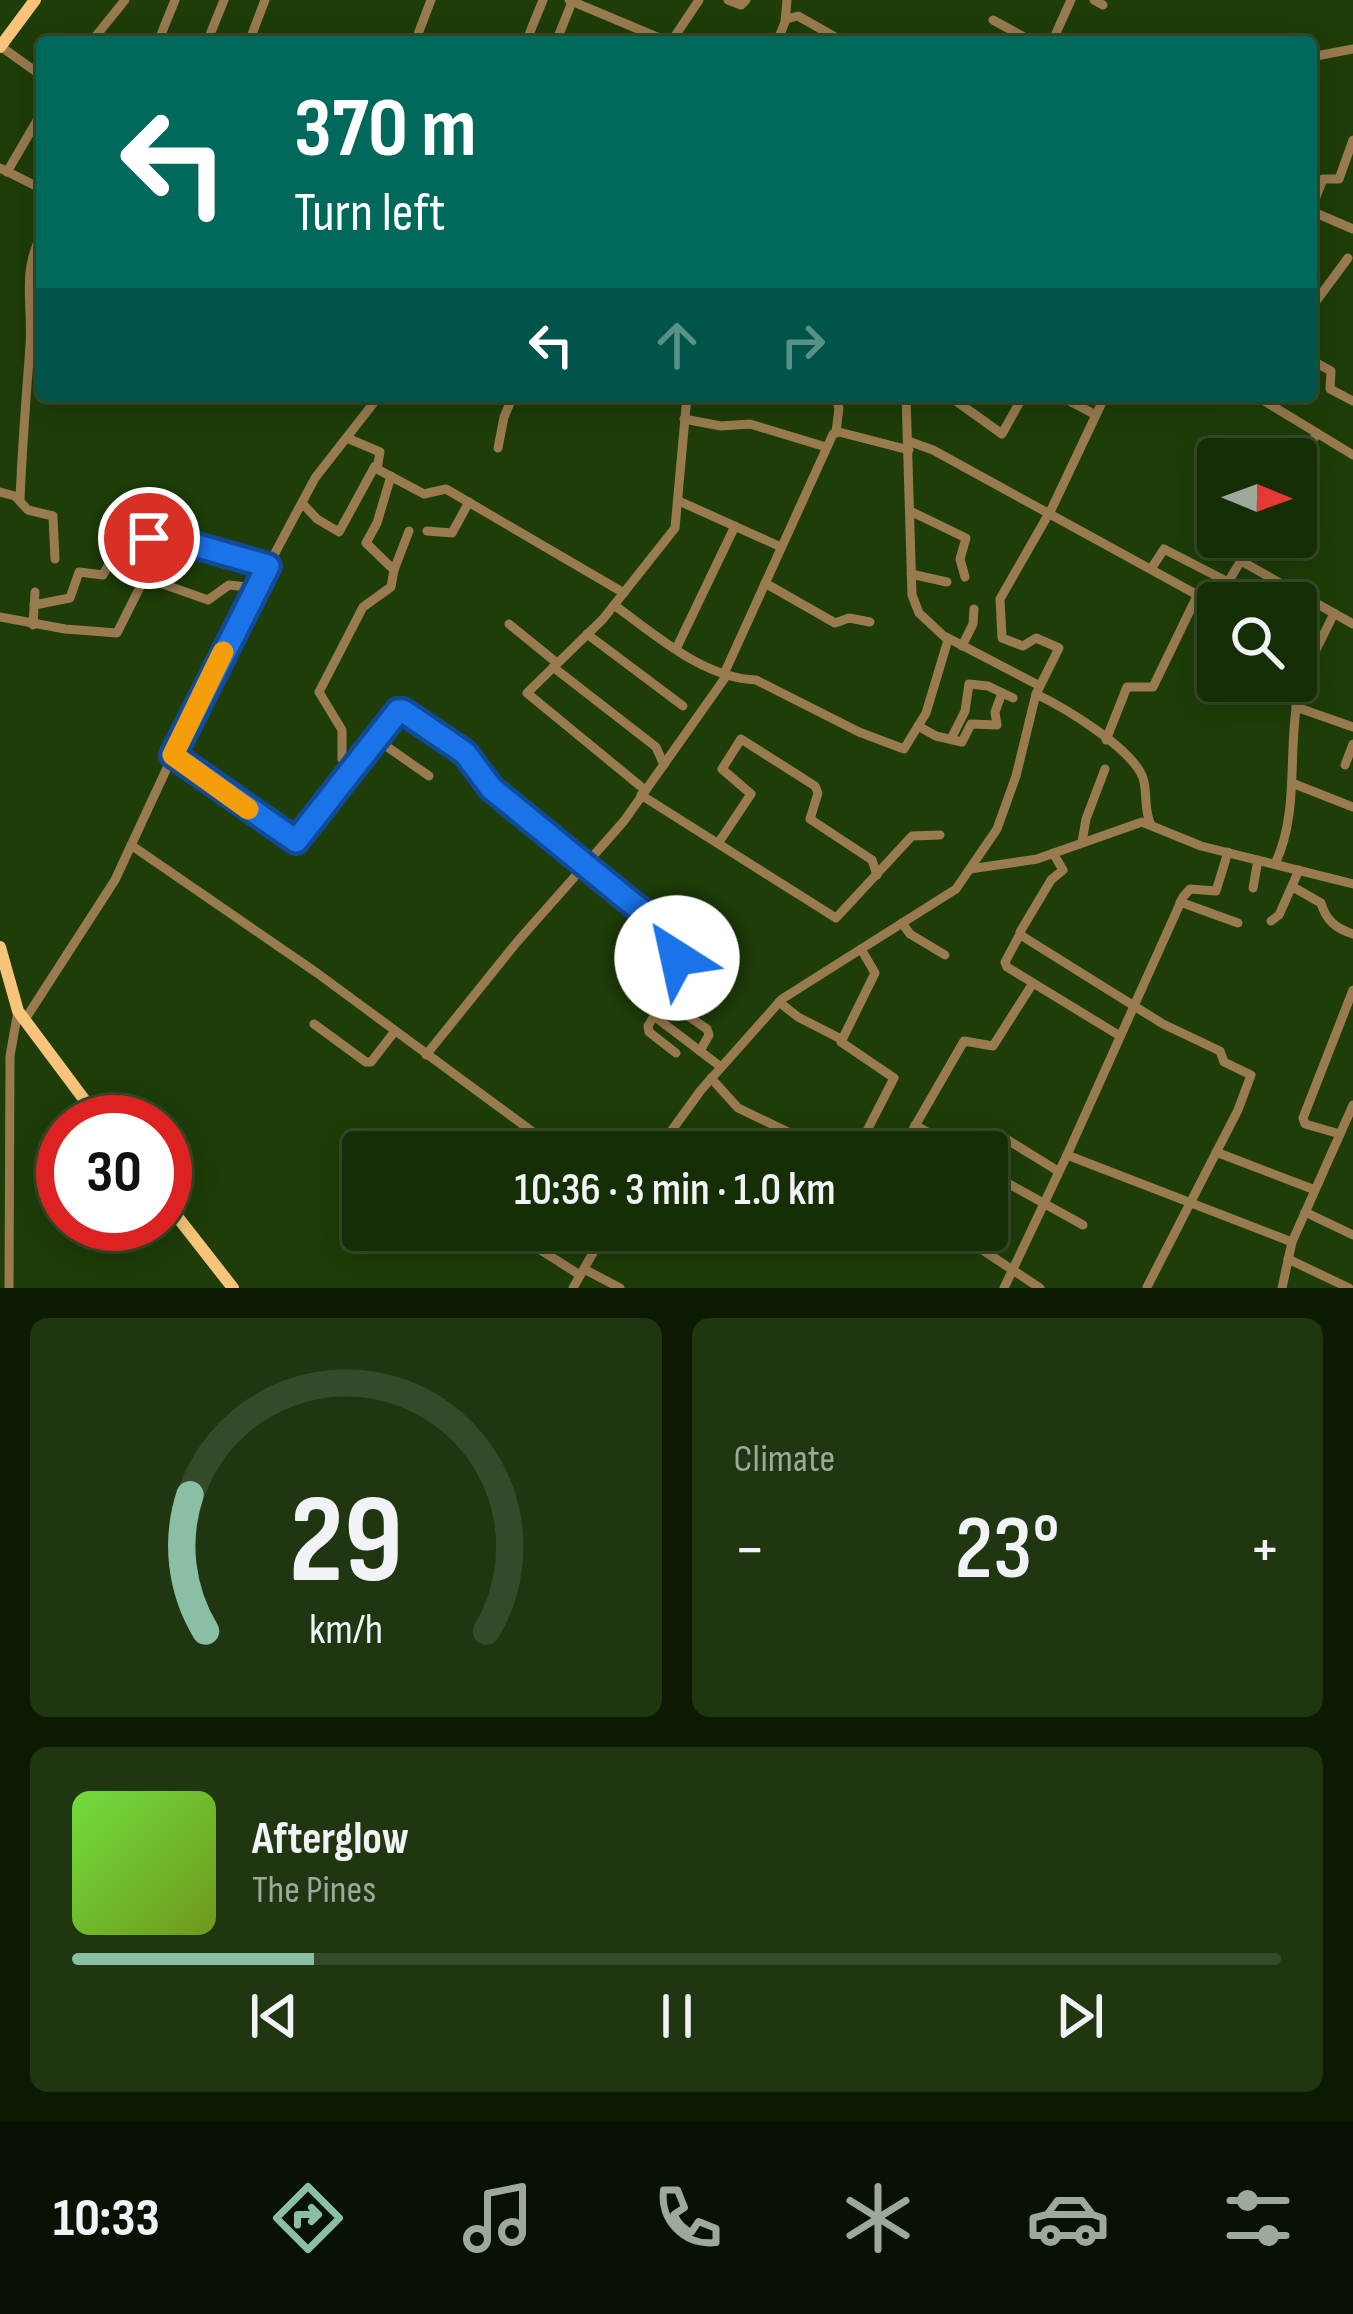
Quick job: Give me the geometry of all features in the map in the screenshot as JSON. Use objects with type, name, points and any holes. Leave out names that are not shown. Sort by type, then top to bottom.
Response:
[{"type":"main road","points":[[0,46],[35,0]]},
{"type":"main road","points":[[0,947],[21,1016],[81,1095]]},
{"type":"main road","points":[[192,1236],[233,1288]]},
{"type":"street","points":[[96,36],[125,0]]},
{"type":"street","points":[[161,36],[175,0]]},
{"type":"street","points":[[210,36],[224,0]]},
{"type":"street","points":[[417,36],[431,0]]},
{"type":"street","points":[[528,36],[543,0]]},
{"type":"street","points":[[674,36],[699,0]]},
{"type":"street","points":[[728,0],[738,5],[746,0]]},
{"type":"street","points":[[779,36],[787,0]]},
{"type":"street","points":[[1055,36],[1071,0]]},
{"type":"street","points":[[251,36],[265,1]]},
{"type":"street","points":[[558,36],[571,1],[656,36]]},
{"type":"street","points":[[786,19],[798,16],[833,36]]},
{"type":"street","points":[[994,20],[1022,36]]},
{"type":"street","points":[[0,46],[36,72]]},
{"type":"street","points":[[1317,56],[1353,49]]},
{"type":"street","points":[[36,122],[4,170],[36,186]]},
{"type":"street","points":[[30,133],[36,136]]},
{"type":"street","points":[[1317,194],[1323,179],[1339,178],[1352,147]]},
{"type":"street","points":[[1317,213],[1353,229]]},
{"type":"street","points":[[20,500],[22,410],[30,345],[28,269],[36,249]]},
{"type":"street","points":[[1317,300],[1348,258]]},
{"type":"street","points":[[1317,363],[1330,371],[1330,389],[1353,401]]},
{"type":"street","points":[[10,1288],[10,1056],[21,1016],[115,880],[302,502],[371,402]]},
{"type":"street","points":[[498,448],[511,402]]},
{"type":"street","points":[[686,402],[675,528],[614,605],[528,696],[643,792],[836,918],[916,833],[940,835]]},
{"type":"street","points":[[426,1055],[664,766],[725,674],[836,432],[837,402]]},
{"type":"street","points":[[906,402],[914,604],[946,637],[1068,710],[1141,772],[1144,811],[1151,825]]},
{"type":"street","points":[[965,402],[1002,434],[1020,402]]},
{"type":"street","points":[[1071,402],[1096,415]]},
{"type":"street","points":[[672,1131],[711,1078],[779,1002],[956,889],[998,829],[1038,690],[1059,646],[1036,638],[1023,646],[1002,638],[999,602],[1049,513],[1102,402]]},
{"type":"street","points":[[1270,402],[1353,455]]},
{"type":"street","points":[[684,419],[721,426],[750,424],[826,447]]},
{"type":"street","points":[[836,432],[933,450],[1197,596],[1153,687],[1127,687],[1106,740]]},
{"type":"street","points":[[1314,438],[1317,433]]},
{"type":"street","points":[[302,502],[317,519],[339,532],[380,452],[347,438]]},
{"type":"street","points":[[375,466],[424,494],[442,488],[624,593]]},
{"type":"street","points":[[391,476],[366,543],[394,570]]},
{"type":"street","points":[[0,492],[28,509],[53,516],[56,559]]},
{"type":"street","points":[[679,501],[781,547]]},
{"type":"street","points":[[428,531],[452,533],[469,502]]},
{"type":"street","points":[[910,511],[966,538],[960,559],[965,577]]},
{"type":"street","points":[[676,649],[735,526]]},
{"type":"street","points":[[352,771],[342,759],[342,730],[319,692],[363,607],[389,590],[409,531]]},
{"type":"street","points":[[0,617],[33,625],[118,632],[143,577],[149,538],[156,534],[268,566]]},
{"type":"street","points":[[1150,569],[1161,550],[1168,550],[1226,582]]},
{"type":"street","points":[[17,621],[34,608],[70,598],[79,572],[104,575],[114,555]]},
{"type":"street","points":[[1229,582],[1243,558]]},
{"type":"street","points":[[1241,561],[1353,624]]},
{"type":"street","points":[[911,574],[947,582]]},
{"type":"street","points":[[143,577],[208,600],[230,585],[256,588]]},
{"type":"street","points":[[765,583],[835,623],[849,618],[870,622]]},
{"type":"street","points":[[33,625],[35,592]]},
{"type":"street","points":[[614,605],[676,649],[725,674],[756,680],[901,749],[926,713],[946,637]]},
{"type":"street","points":[[962,646],[973,624],[974,609]]},
{"type":"street","points":[[1275,864],[1285,840],[1296,707],[1305,675],[1334,614]]},
{"type":"street","points":[[508,624],[656,747],[664,766]]},
{"type":"street","points":[[587,634],[683,706]]},
{"type":"street","points":[[918,726],[951,740],[962,742],[973,723],[997,725],[995,712],[1008,695],[981,684],[969,685],[965,711],[951,740]]},
{"type":"street","points":[[1296,707],[1353,728]]},
{"type":"street","points":[[173,755],[296,841],[398,711],[403,711],[465,753],[491,788],[670,931],[677,958],[648,1026],[649,1032],[676,1053]]},
{"type":"street","points":[[376,739],[429,776]]},
{"type":"street","points":[[718,842],[752,794],[722,769],[741,739],[815,786],[818,793],[810,819],[872,860],[877,875]]},
{"type":"street","points":[[1345,765],[1353,744]]},
{"type":"street","points":[[1082,842],[1085,819],[1105,769]]},
{"type":"street","points":[[1292,783],[1353,807]]},
{"type":"street","points":[[970,869],[1037,859],[1134,822],[1353,884]]},
{"type":"street","points":[[131,845],[531,1131]]},
{"type":"street","points":[[1004,1288],[1180,902],[1190,889],[1216,891],[1228,852]]},
{"type":"street","points":[[1053,853],[1063,870],[1051,880],[1006,965],[1120,1036]]},
{"type":"street","points":[[1253,888],[1258,860]]},
{"type":"street","points":[[1271,921],[1279,915],[1299,870]]},
{"type":"street","points":[[1293,887],[1321,903],[1323,914],[1337,928],[1353,934]]},
{"type":"street","points":[[1180,902],[1238,922]]},
{"type":"street","points":[[902,923],[910,934],[945,955]]},
{"type":"street","points":[[1020,934],[1133,1006],[1220,1051],[1224,1062],[1251,1075],[1147,1287]]},
{"type":"street","points":[[861,949],[875,973],[842,1045],[894,1078],[867,1131]]},
{"type":"street","points":[[911,1131],[964,1041],[994,1046],[1033,983]]},
{"type":"street","points":[[1340,1134],[1305,1124],[1304,1118],[1353,990]]},
{"type":"street","points":[[659,996],[709,1032],[700,1051]]},
{"type":"street","points":[[779,1002],[842,1039]]},
{"type":"street","points":[[654,1016],[721,1067]]},
{"type":"street","points":[[314,1024],[369,1062],[395,1031]]},
{"type":"street","points":[[711,1078],[738,1108],[786,1131]]},
{"type":"street","points":[[1282,1288],[1292,1242],[1353,1106]]},
{"type":"street","points":[[915,1124],[927,1131]]},
{"type":"street","points":[[1008,1140],[1058,1171]]},
{"type":"street","points":[[1216,1152],[1315,1190]]},
{"type":"street","points":[[1067,1155],[1292,1242]]},
{"type":"street","points":[[1008,1184],[1083,1225]]},
{"type":"street","points":[[1305,1212],[1353,1235]]},
{"type":"street","points":[[546,1251],[620,1288]]},
{"type":"street","points":[[573,1288],[594,1251]]},
{"type":"street","points":[[984,1251],[1040,1288]]},
{"type":"street","points":[[1288,1258],[1349,1288]]},
{"type":"slow traffic","points":[[223,652],[173,755],[248,809]]},
{"type":"route","points":[[149,538],[156,534],[188,541],[268,566],[173,755],[296,841],[398,711],[403,711],[465,753],[491,788],[666,927],[677,947],[677,958]]}]
